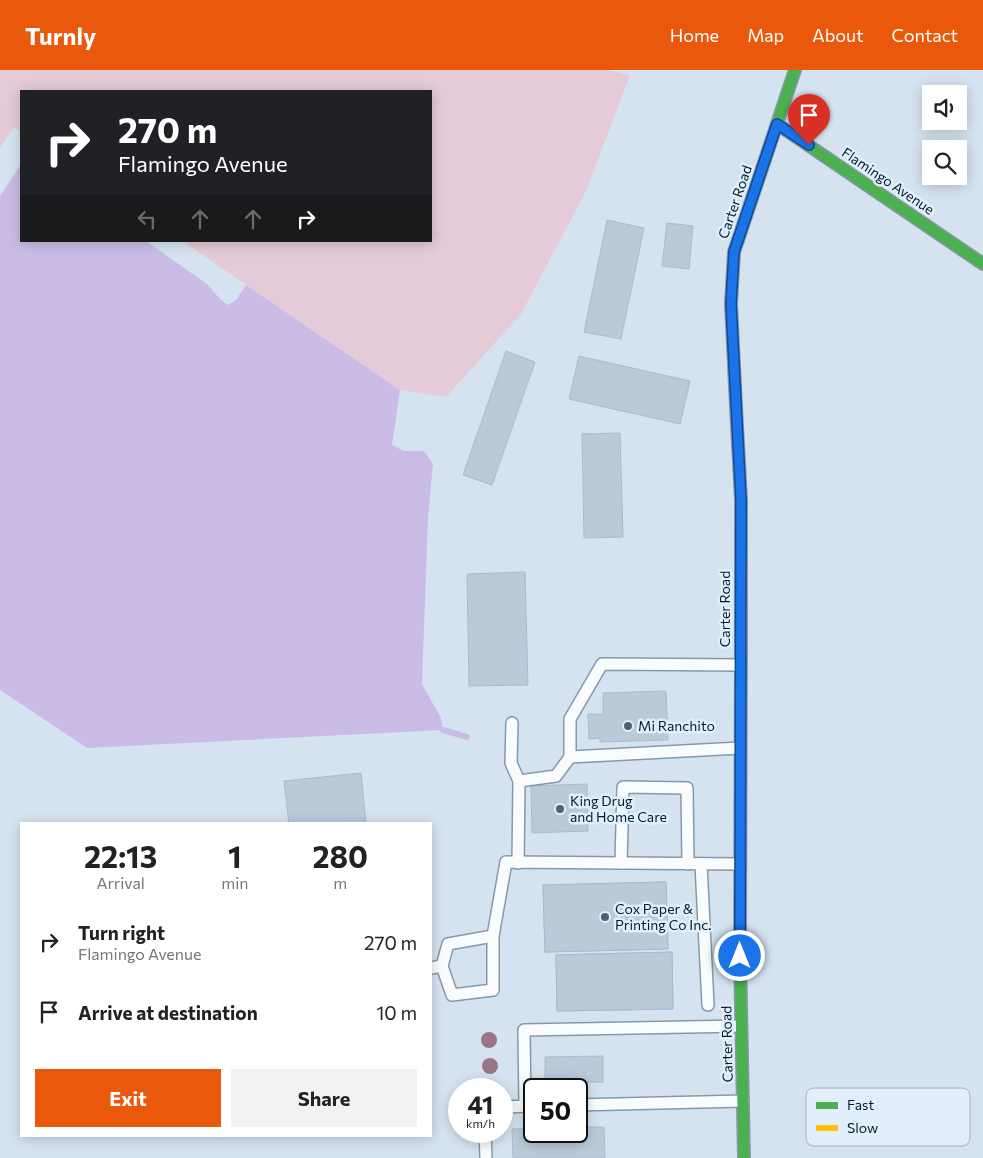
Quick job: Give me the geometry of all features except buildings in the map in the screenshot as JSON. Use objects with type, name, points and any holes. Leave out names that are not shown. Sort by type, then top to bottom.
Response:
[{"type":"main road","name":"Carter Road","points":[[744,1158],[740,864],[741,500],[731,304],[734,252],[795,70]]},
{"type":"main road","name":"Flamingo Avenue","points":[[777,124],[983,264]]},
{"type":"lane","points":[[519,781],[556,776],[570,758],[570,719],[602,664],[740,665]]},
{"type":"lane","points":[[512,723],[511,763],[519,781],[518,862]]},
{"type":"lane","points":[[570,758],[740,748]]},
{"type":"lane","points":[[621,863],[623,786],[686,788],[688,864]]},
{"type":"lane","points":[[493,936],[448,944],[436,967],[452,995],[493,990],[493,936],[506,862],[740,864]]},
{"type":"lane","points":[[701,864],[708,1005]]},
{"type":"lane","points":[[528,1078],[524,1030],[741,1026]]},
{"type":"lane","points":[[588,1105],[743,1101]]},
{"type":"lane","points":[[485,1143],[486,1158]]},
{"type":"shaded area","points":[[0,70],[607,70],[630,75],[586,191],[521,314],[446,397],[400,390],[183,242],[432,242],[432,90],[20,90],[20,131],[14,127],[0,148]]},
{"type":"shaded area","points":[[20,166],[20,242],[147,242],[207,284],[228,305],[236,300],[246,285],[400,390],[392,445],[404,451],[424,451],[433,464],[428,518],[422,684],[441,718],[443,730],[87,748],[0,690],[0,196]]},
{"type":"waterway","points":[[443,730],[467,737]]},
{"type":"traffic: fast","points":[[736,407],[731,304],[734,252],[795,70]]},
{"type":"traffic: fast","points":[[777,124],[983,264]]},
{"type":"traffic: fast","points":[[741,649],[740,956],[744,1158]]},
{"type":"traffic: slow","points":[[736,407],[741,500],[741,649]]},
{"type":"place","name":"Mi Ranchito","points":[[628,726]]},
{"type":"place","name":"King Drug and Home Care","points":[[560,809]]},
{"type":"place","name":"Cox Paper & Printing Co Inc.","points":[[605,917]]},
{"type":"route","points":[[740,956],[741,500],[731,304],[734,252],[777,124],[809,145]]}]
